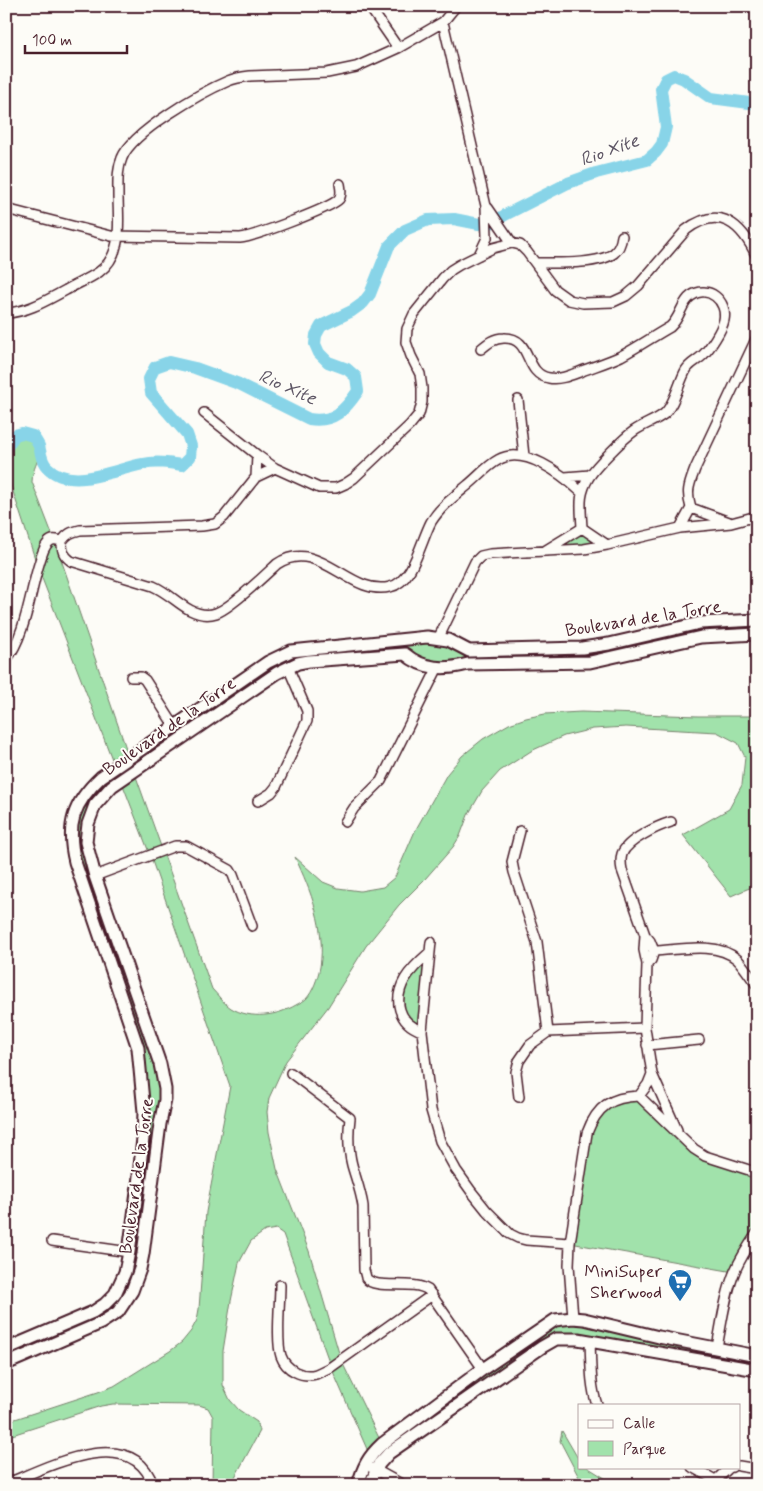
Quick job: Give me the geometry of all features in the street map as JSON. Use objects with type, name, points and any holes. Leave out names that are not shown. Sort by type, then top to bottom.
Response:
[{"type":"street","points":[[369,6],[398,48]]},
{"type":"street","points":[[6,313],[22,311],[32,307],[99,272],[112,258],[119,237],[119,166],[129,145],[148,128],[182,105],[227,81],[250,76],[327,73],[356,67],[398,48],[443,22],[456,6]]},
{"type":"street","points":[[443,22],[486,206],[492,223],[512,242],[520,245],[536,263],[555,290],[569,300],[583,304],[613,302],[626,296],[638,286],[686,230],[696,223],[708,219],[721,219],[734,224],[746,236],[757,257]]},
{"type":"street","points":[[6,208],[119,237],[247,237],[306,215],[336,201],[340,197],[340,184]]},
{"type":"street","points":[[479,255],[484,247],[492,223]]},
{"type":"street","points":[[536,263],[588,262],[602,259],[614,254],[620,246],[622,236]]},
{"type":"street","points":[[204,413],[275,468],[319,488],[336,488],[345,484],[354,478],[410,425],[419,414],[422,402],[420,374],[406,342],[406,329],[414,314],[443,278],[459,265],[503,244],[512,242]]},
{"type":"street","points":[[481,349],[497,338],[514,339],[521,343],[533,368],[539,375],[547,378],[557,378],[620,356],[670,326],[676,322],[685,303],[691,296],[699,293],[708,293],[722,302],[725,310],[721,329],[703,356],[689,365],[666,413],[627,436],[590,475],[581,492],[582,528]]},
{"type":"street","points":[[680,528],[691,508],[688,486],[757,337]]},
{"type":"street","points":[[518,400],[524,456]]},
{"type":"street","points":[[256,477],[257,455]]},
{"type":"street","points":[[275,468],[256,477],[224,517],[215,524],[72,531],[62,541],[64,556],[71,561],[154,586],[188,609],[204,614],[218,613],[285,558],[296,556],[306,556],[315,559],[361,583],[376,588],[390,587],[402,581],[409,572],[431,522],[440,510],[497,460],[509,456],[524,456],[565,477],[581,492]]},
{"type":"street","points":[[565,477],[590,475]]},
{"type":"street","points":[[691,508],[731,523]]},
{"type":"street","points":[[439,638],[475,562],[481,556],[584,549],[680,528],[731,523],[757,516]]},
{"type":"street","points":[[582,528],[607,545]]},
{"type":"street","points":[[543,551],[582,528]]},
{"type":"street","points":[[6,660],[20,635],[46,545],[54,539],[62,541]]},
{"type":"street","name":"Boulevard de la Torre","points":[[6,1349],[94,1312],[105,1304],[115,1294],[120,1285],[129,1252],[143,1138],[144,1112],[138,1048],[72,849],[71,832],[73,816],[80,800],[90,787],[101,777],[268,662],[291,651],[427,637],[453,642],[469,651],[582,648],[609,644],[700,623],[757,620]]},
{"type":"street","name":"Boulevard de la Torre","points":[[6,1364],[101,1323],[118,1312],[132,1292],[140,1268],[165,1100],[165,1089],[160,1064],[95,876],[86,842],[88,824],[94,805],[103,794],[277,673],[288,667],[309,661],[405,654],[412,660],[437,669],[468,664],[590,662],[701,637],[757,634]]},
{"type":"street","points":[[405,654],[404,646],[408,639]]},
{"type":"street","points":[[468,664],[471,658],[469,651]]},
{"type":"street","points":[[258,801],[276,787],[307,721],[307,711],[288,667]]},
{"type":"street","points":[[345,822],[354,808],[381,781],[437,669]]},
{"type":"street","points":[[131,676],[141,677],[145,680],[175,727]]},
{"type":"street","points":[[647,964],[651,960],[654,951],[645,935],[622,870],[622,853],[627,846],[656,827],[671,822]]},
{"type":"street","points":[[520,831],[512,862],[537,942],[548,1032]]},
{"type":"street","points":[[95,876],[175,846],[186,846],[230,870],[252,926]]},
{"type":"street","points":[[645,935],[644,950],[647,964],[645,1028],[652,1074],[680,1135]]},
{"type":"street","points":[[431,942],[422,1031],[431,1110],[440,1141],[456,1170],[487,1211],[510,1234],[526,1240],[570,1243]]},
{"type":"street","points":[[654,951],[717,949],[737,960],[756,984]]},
{"type":"street","points":[[422,1031],[414,1028],[403,1018],[400,1011],[400,995],[406,978],[430,953]]},
{"type":"street","points":[[519,1097],[516,1072],[519,1061],[530,1045],[548,1032],[645,1028]]},
{"type":"street","points":[[647,1045],[699,1040]]},
{"type":"street","points":[[138,1048],[142,1043],[152,1043]]},
{"type":"street","points":[[291,1073],[350,1118],[348,1131],[350,1153],[364,1206],[364,1270],[366,1277],[371,1282],[378,1284],[415,1284],[423,1286],[432,1295],[483,1369]]},
{"type":"street","points":[[573,1318],[569,1265],[570,1243],[587,1133],[598,1111],[618,1099],[640,1096],[652,1074]]},
{"type":"street","points":[[640,1096],[694,1149],[704,1156],[749,1170],[757,1178]]},
{"type":"street","points":[[144,1112],[154,1114],[163,1111]]},
{"type":"street","points":[[717,1348],[727,1296],[734,1272],[757,1233]]},
{"type":"street","points":[[52,1240],[129,1252]]},
{"type":"street","points":[[280,1285],[279,1346],[282,1357],[288,1367],[297,1373],[306,1375],[317,1374],[331,1367],[432,1295]]},
{"type":"street","points":[[370,1485],[370,1456],[382,1444],[483,1369],[555,1320],[584,1318],[659,1337],[757,1356]]},
{"type":"street","points":[[548,1325],[548,1334],[556,1339]]},
{"type":"street","points":[[654,1351],[660,1345],[659,1337]]},
{"type":"street","points":[[358,1485],[370,1467],[379,1464],[389,1453],[556,1339],[590,1340],[757,1370]]},
{"type":"street","points":[[590,1340],[591,1376],[597,1404]]},
{"type":"street","points":[[8,1484],[68,1458],[82,1455],[117,1453],[131,1458],[141,1466],[151,1478],[153,1485]]},
{"type":"street","points":[[740,1466],[757,1469]]},
{"type":"street","points":[[370,1467],[403,1485]]},
{"type":"street","points":[[694,1468],[720,1482],[729,1468]]},
{"type":"green space","points":[[22,433],[33,436],[39,450],[32,482],[54,539],[129,757],[280,656],[419,637],[469,651],[582,648],[700,623],[757,620],[757,634],[715,636],[602,660],[452,668],[405,654],[298,663],[134,771],[212,989],[231,1008],[239,1012],[264,1015],[289,1009],[306,999],[315,984],[320,967],[321,939],[319,924],[312,897],[295,857],[323,882],[338,888],[360,891],[383,887],[395,877],[415,831],[447,774],[462,756],[483,739],[509,724],[545,714],[581,712],[757,716],[757,886],[731,896],[683,835],[729,809],[742,785],[745,757],[738,743],[717,732],[626,727],[593,729],[564,736],[531,751],[500,771],[482,791],[453,847],[399,905],[366,946],[328,1007],[286,1061],[269,1098],[267,1112],[277,1169],[309,1251],[341,1360],[382,1444],[562,1318],[757,1356],[757,1370],[556,1339],[379,1464],[389,1478],[391,1485],[358,1485],[370,1456],[331,1367],[283,1234],[276,1229],[265,1231],[251,1241],[239,1263],[231,1301],[223,1351],[223,1385],[230,1400],[239,1410],[257,1422],[260,1431],[235,1477],[234,1485],[212,1485],[213,1417],[208,1408],[199,1405],[113,1404],[101,1406],[6,1437],[6,1422],[114,1386],[170,1351],[182,1342],[191,1331],[197,1320],[199,1309],[206,1212],[230,1086],[150,855],[121,780],[103,794],[86,842],[163,1076],[143,1254],[118,1312],[6,1364],[6,1349],[93,1312],[120,1285],[143,1138],[138,1048],[75,862],[73,816],[115,767],[38,568],[6,470],[6,448],[15,435]]},
{"type":"green space","points":[[582,528],[607,545],[543,551]]},
{"type":"green space","points":[[429,953],[422,1031],[400,1011],[402,986]]},
{"type":"green space","points":[[639,1096],[694,1149],[757,1177],[757,1233],[734,1272],[570,1243],[587,1133],[598,1111]]},
{"type":"green space","points":[[562,1431],[578,1458],[578,1468],[589,1468],[616,1485],[583,1485],[560,1441]]},
{"type":"waterway","name":"Rio Xite","points":[[6,448],[15,435],[22,433],[33,436],[39,446],[45,465],[57,474],[68,478],[94,477],[148,463],[182,465],[190,457],[191,446],[187,434],[151,393],[149,379],[155,367],[169,362],[195,368],[239,384],[309,419],[318,420],[332,417],[338,414],[358,391],[356,377],[347,369],[328,362],[319,353],[315,344],[316,335],[321,326],[352,311],[363,303],[370,294],[389,246],[405,230],[428,220],[454,219],[479,224],[494,222],[568,183],[596,173],[647,160],[662,144],[666,127],[661,89],[666,79],[674,75],[684,79],[711,98],[757,104]]},
{"type":"place","name":"MiniSuper Sherwood","points":[[680,1302]]}]
